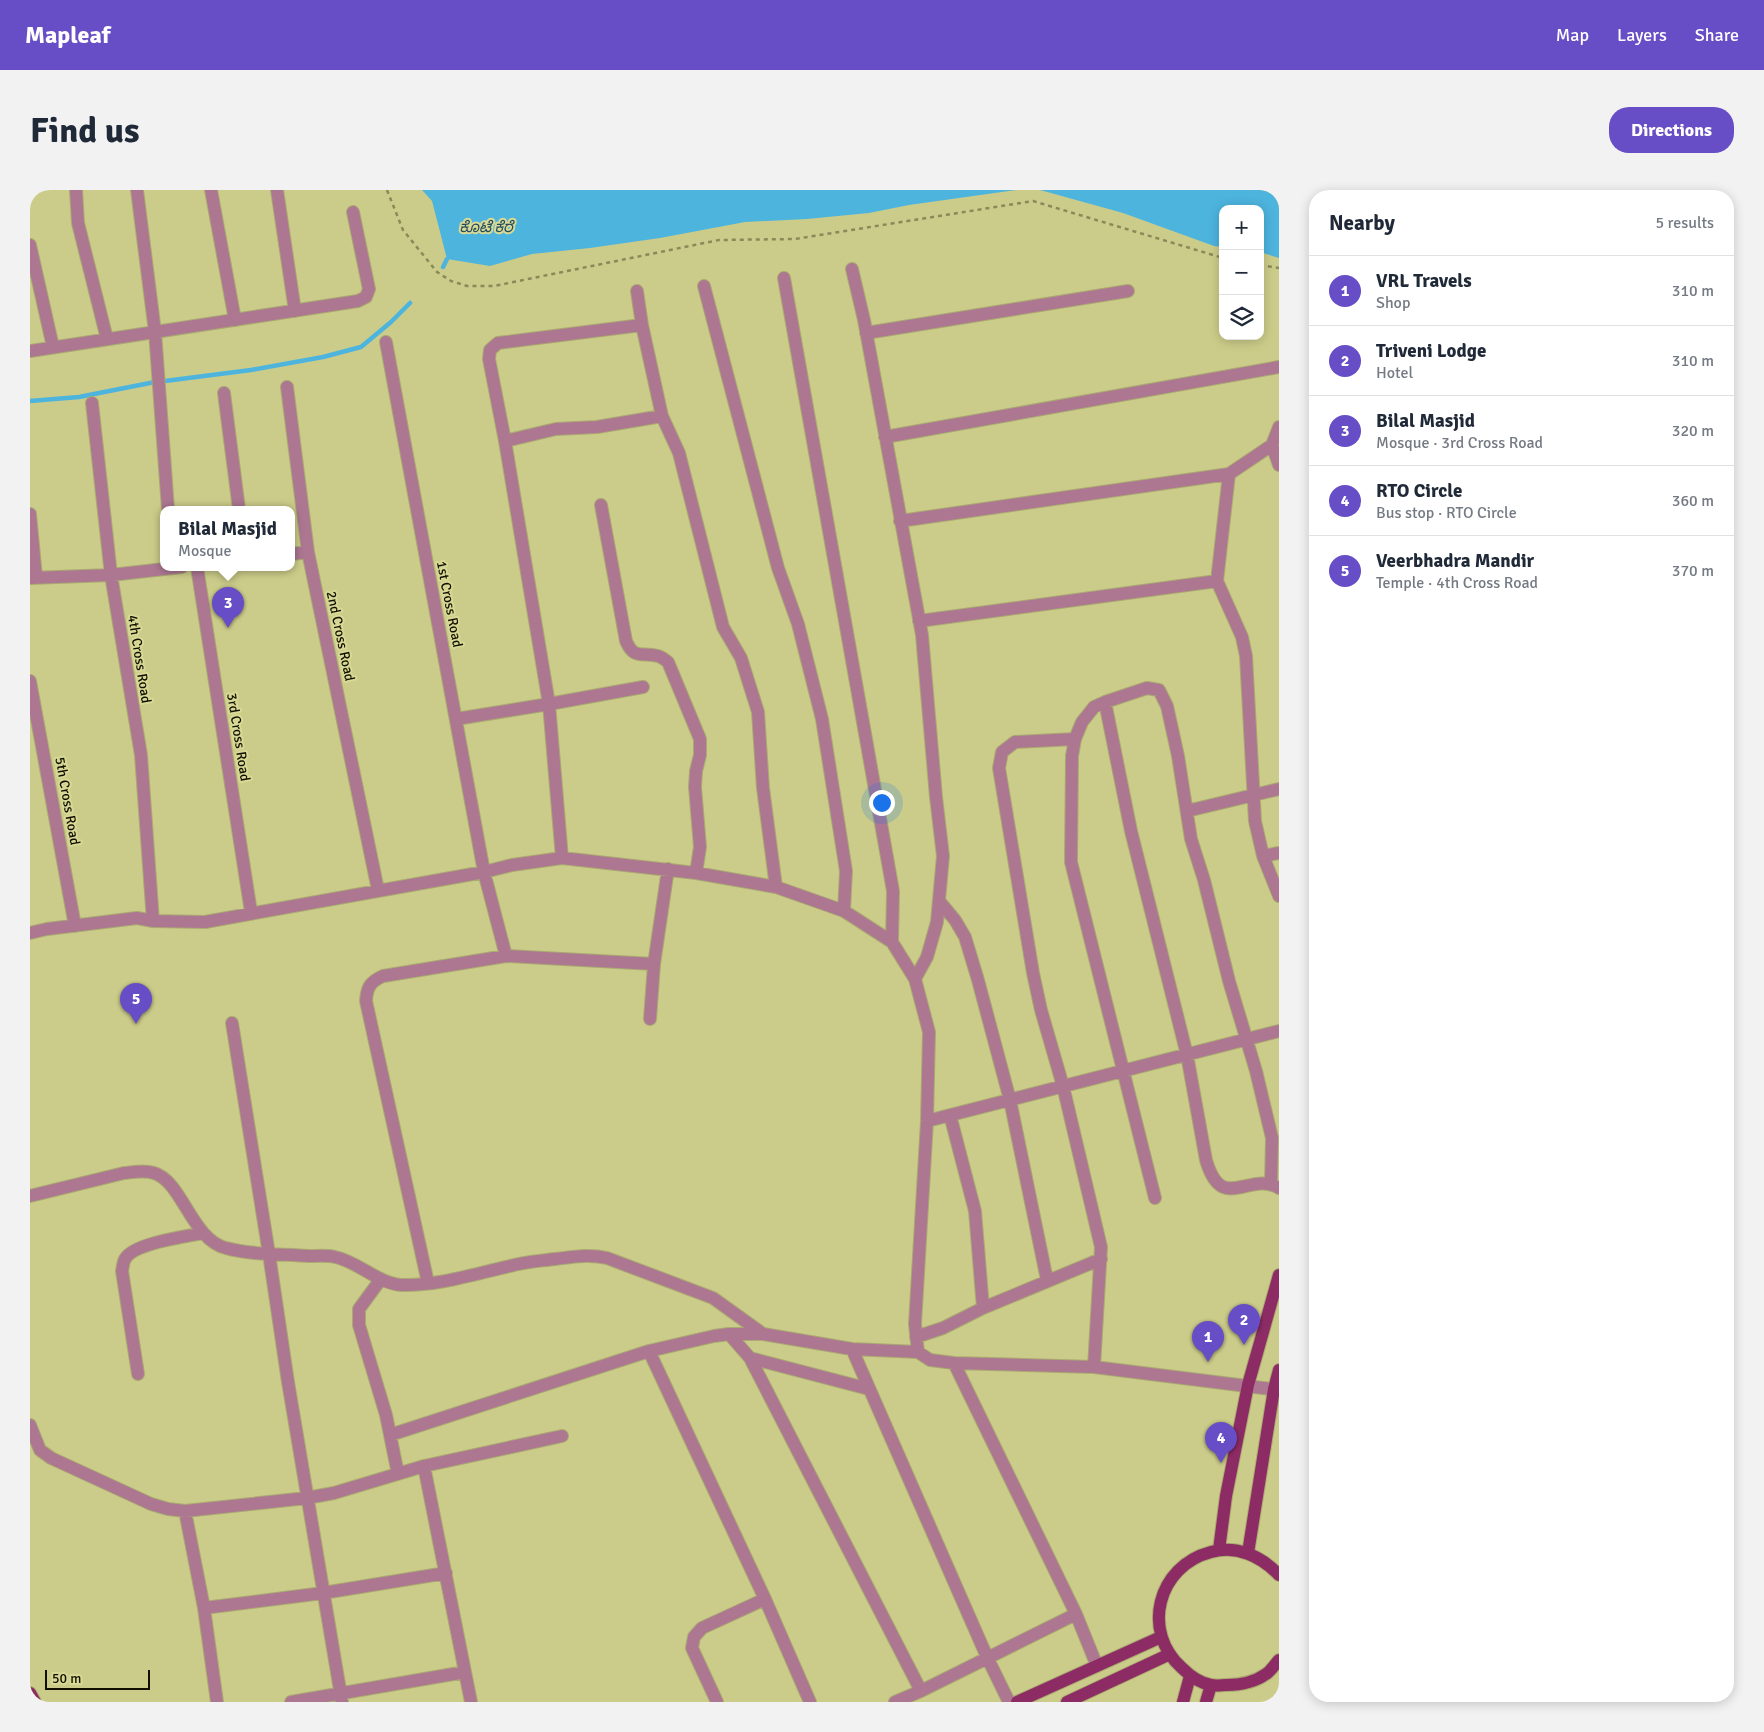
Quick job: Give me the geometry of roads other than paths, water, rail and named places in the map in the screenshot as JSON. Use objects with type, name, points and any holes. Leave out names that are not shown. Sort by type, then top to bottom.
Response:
[{"type":"main road","points":[[1219,1550],[1226,1496],[1248,1386],[1277,1290],[1279,1275]]},
{"type":"main road","points":[[1248,1553],[1279,1370]]},
{"type":"main road","points":[[1279,1574],[1267,1562],[1248,1553],[1219,1550],[1202,1554],[1187,1562],[1174,1574],[1165,1589],[1160,1606],[1159,1623],[1160,1637],[1173,1661],[1190,1676],[1211,1685],[1240,1686],[1266,1674],[1279,1660]]},
{"type":"main road","points":[[1017,1702],[1160,1637]]},
{"type":"main road","points":[[1067,1702],[1170,1654]]},
{"type":"main road","points":[[1183,1702],[1190,1676]]},
{"type":"main road","points":[[1206,1702],[1211,1685]]},
{"type":"main road","points":[[30,1693],[35,1702]]},
{"type":"street","points":[[76,190],[78,223],[107,339]]},
{"type":"street","points":[[137,190],[155,332],[168,506]]},
{"type":"street","points":[[211,190],[235,320]]},
{"type":"street","points":[[276,190],[296,311]]},
{"type":"street","points":[[30,351],[358,301],[366,297],[369,289],[353,212]]},
{"type":"street","points":[[30,245],[53,347]]},
{"type":"street","points":[[852,269],[866,333],[922,635],[943,856],[937,922],[927,957],[915,979]]},
{"type":"street","points":[[784,278],[893,891],[892,942]]},
{"type":"street","points":[[704,286],[778,568],[798,624],[822,719],[846,871],[844,911]]},
{"type":"street","points":[[637,292],[642,326],[662,416],[679,453],[723,627],[741,658],[758,712],[763,788],[776,888]]},
{"type":"street","points":[[866,333],[1128,292]]},
{"type":"street","points":[[562,858],[549,704],[505,441],[489,359],[490,350],[498,343],[642,326]]},
{"type":"street","name":"1st Cross Road","points":[[386,342],[484,872],[506,956]]},
{"type":"street","points":[[885,437],[1279,368]]},
{"type":"street","name":"2nd Cross Road","points":[[287,387],[308,552],[378,890]]},
{"type":"street","points":[[224,393],[239,506]]},
{"type":"street","name":"4th Cross Road","points":[[92,403],[111,575],[141,755],[153,921]]},
{"type":"street","points":[[505,441],[556,429],[597,427],[662,416]]},
{"type":"street","points":[[900,520],[1229,474],[1272,445],[1279,427]]},
{"type":"street","points":[[1272,445],[1279,465]]},
{"type":"street","points":[[1229,474],[1217,581],[1242,637],[1246,656],[1256,821],[1263,856],[1279,896]]},
{"type":"street","points":[[602,505],[626,642],[630,650],[637,655],[660,656],[668,662],[700,739],[700,755],[695,787],[700,847],[696,873]]},
{"type":"street","points":[[30,514],[33,577],[111,575],[160,569]]},
{"type":"street","points":[[295,554],[308,552]]},
{"type":"street","name":"3rd Cross Road","points":[[198,571],[251,912]]},
{"type":"street","points":[[919,621],[1217,581]]},
{"type":"street","name":"5th Cross Road","points":[[30,681],[75,926]]},
{"type":"street","points":[[456,719],[643,687]]},
{"type":"street","points":[[1105,702],[1131,831],[1187,1055],[1210,1175],[1219,1186],[1230,1189],[1275,1185],[1272,1138],[1192,839],[1178,756],[1167,706],[1159,690],[1147,688],[1105,702],[1094,707],[1082,722],[1075,739],[1072,756],[1072,862],[1155,1198]]},
{"type":"street","points":[[1075,739],[1015,742],[1002,752],[1000,768],[1040,1010],[1063,1086],[1101,1248],[1094,1367]]},
{"type":"street","points":[[1187,811],[1279,789]]},
{"type":"street","points":[[1263,856],[1279,853]]},
{"type":"street","points":[[30,933],[137,918],[153,921],[205,922],[251,912],[484,872],[512,865],[562,858],[668,869],[776,888],[844,911],[892,942],[915,979],[929,1032],[927,1121],[916,1337],[918,1352]]},
{"type":"street","points":[[650,1019],[654,964],[668,869]]},
{"type":"street","points":[[940,902],[955,920],[965,937],[978,980],[1010,1100],[1047,1280]]},
{"type":"street","points":[[428,1283],[366,1001],[367,988],[372,981],[383,976],[506,956],[654,964]]},
{"type":"street","points":[[232,1023],[270,1254],[288,1382],[341,1698]]},
{"type":"street","points":[[927,1121],[1279,1031]]},
{"type":"street","points":[[950,1115],[975,1211],[983,1308]]},
{"type":"street","points":[[30,1196],[124,1173],[140,1171],[156,1173],[169,1182],[203,1233],[214,1244],[225,1248],[270,1254],[335,1257],[351,1263],[381,1280],[400,1285],[446,1281],[512,1265],[582,1255],[596,1256],[607,1258],[713,1298],[763,1334]]},
{"type":"street","points":[[138,1374],[122,1271],[125,1259],[132,1252],[143,1247],[203,1233]]},
{"type":"street","points":[[916,1337],[943,1328],[983,1308],[1101,1258]]},
{"type":"street","points":[[381,1280],[360,1309],[358,1325],[390,1435],[398,1474]]},
{"type":"street","points":[[390,1435],[649,1351],[728,1334],[763,1334],[852,1349],[918,1352],[930,1360],[954,1363],[1094,1367],[1277,1390]]},
{"type":"street","points":[[728,1334],[750,1358],[921,1691]]},
{"type":"street","points":[[852,1349],[1008,1702]]},
{"type":"street","points":[[649,1351],[766,1599],[810,1702]]},
{"type":"street","points":[[750,1358],[869,1389]]},
{"type":"street","points":[[954,1363],[1076,1614],[1097,1666]]},
{"type":"street","points":[[30,1425],[40,1450],[51,1458],[151,1504],[185,1511],[307,1498],[334,1493],[424,1466],[562,1436]]},
{"type":"street","points":[[424,1466],[471,1702]]},
{"type":"street","points":[[185,1511],[204,1608],[217,1702]]},
{"type":"street","points":[[204,1608],[323,1593],[446,1573]]},
{"type":"street","points":[[717,1702],[692,1648],[694,1637],[702,1628],[766,1599]]},
{"type":"street","points":[[895,1702],[1076,1614]]},
{"type":"street","points":[[291,1702],[341,1698],[465,1672]]},
{"type":"water","name":"ಕೊಟೆ ಕೆರೆ","points":[[422,190],[1016,190],[909,205],[869,213],[745,222],[660,238],[532,254],[490,266],[447,259],[432,201]]},
{"type":"water","points":[[1040,190],[1279,190],[1279,258],[1264,253],[1264,205],[1219,205],[1219,247],[1123,213]]},
{"type":"waterway","points":[[443,267],[447,259]]},
{"type":"waterway","points":[[165,381],[251,370],[323,357],[361,347],[410,303]]},
{"type":"waterway","points":[[30,401],[79,397],[155,382]]},
{"type":"place","name":"Bilal Masjid","points":[[228,628]]},
{"type":"place","name":"Veerbhadra Mandir","points":[[136,1024]]},
{"type":"place","name":"Triveni Lodge","points":[[1244,1345]]},
{"type":"place","name":"VRL Travels","points":[[1208,1362]]},
{"type":"place","name":"RTO Circle","points":[[1221,1463]]}]
